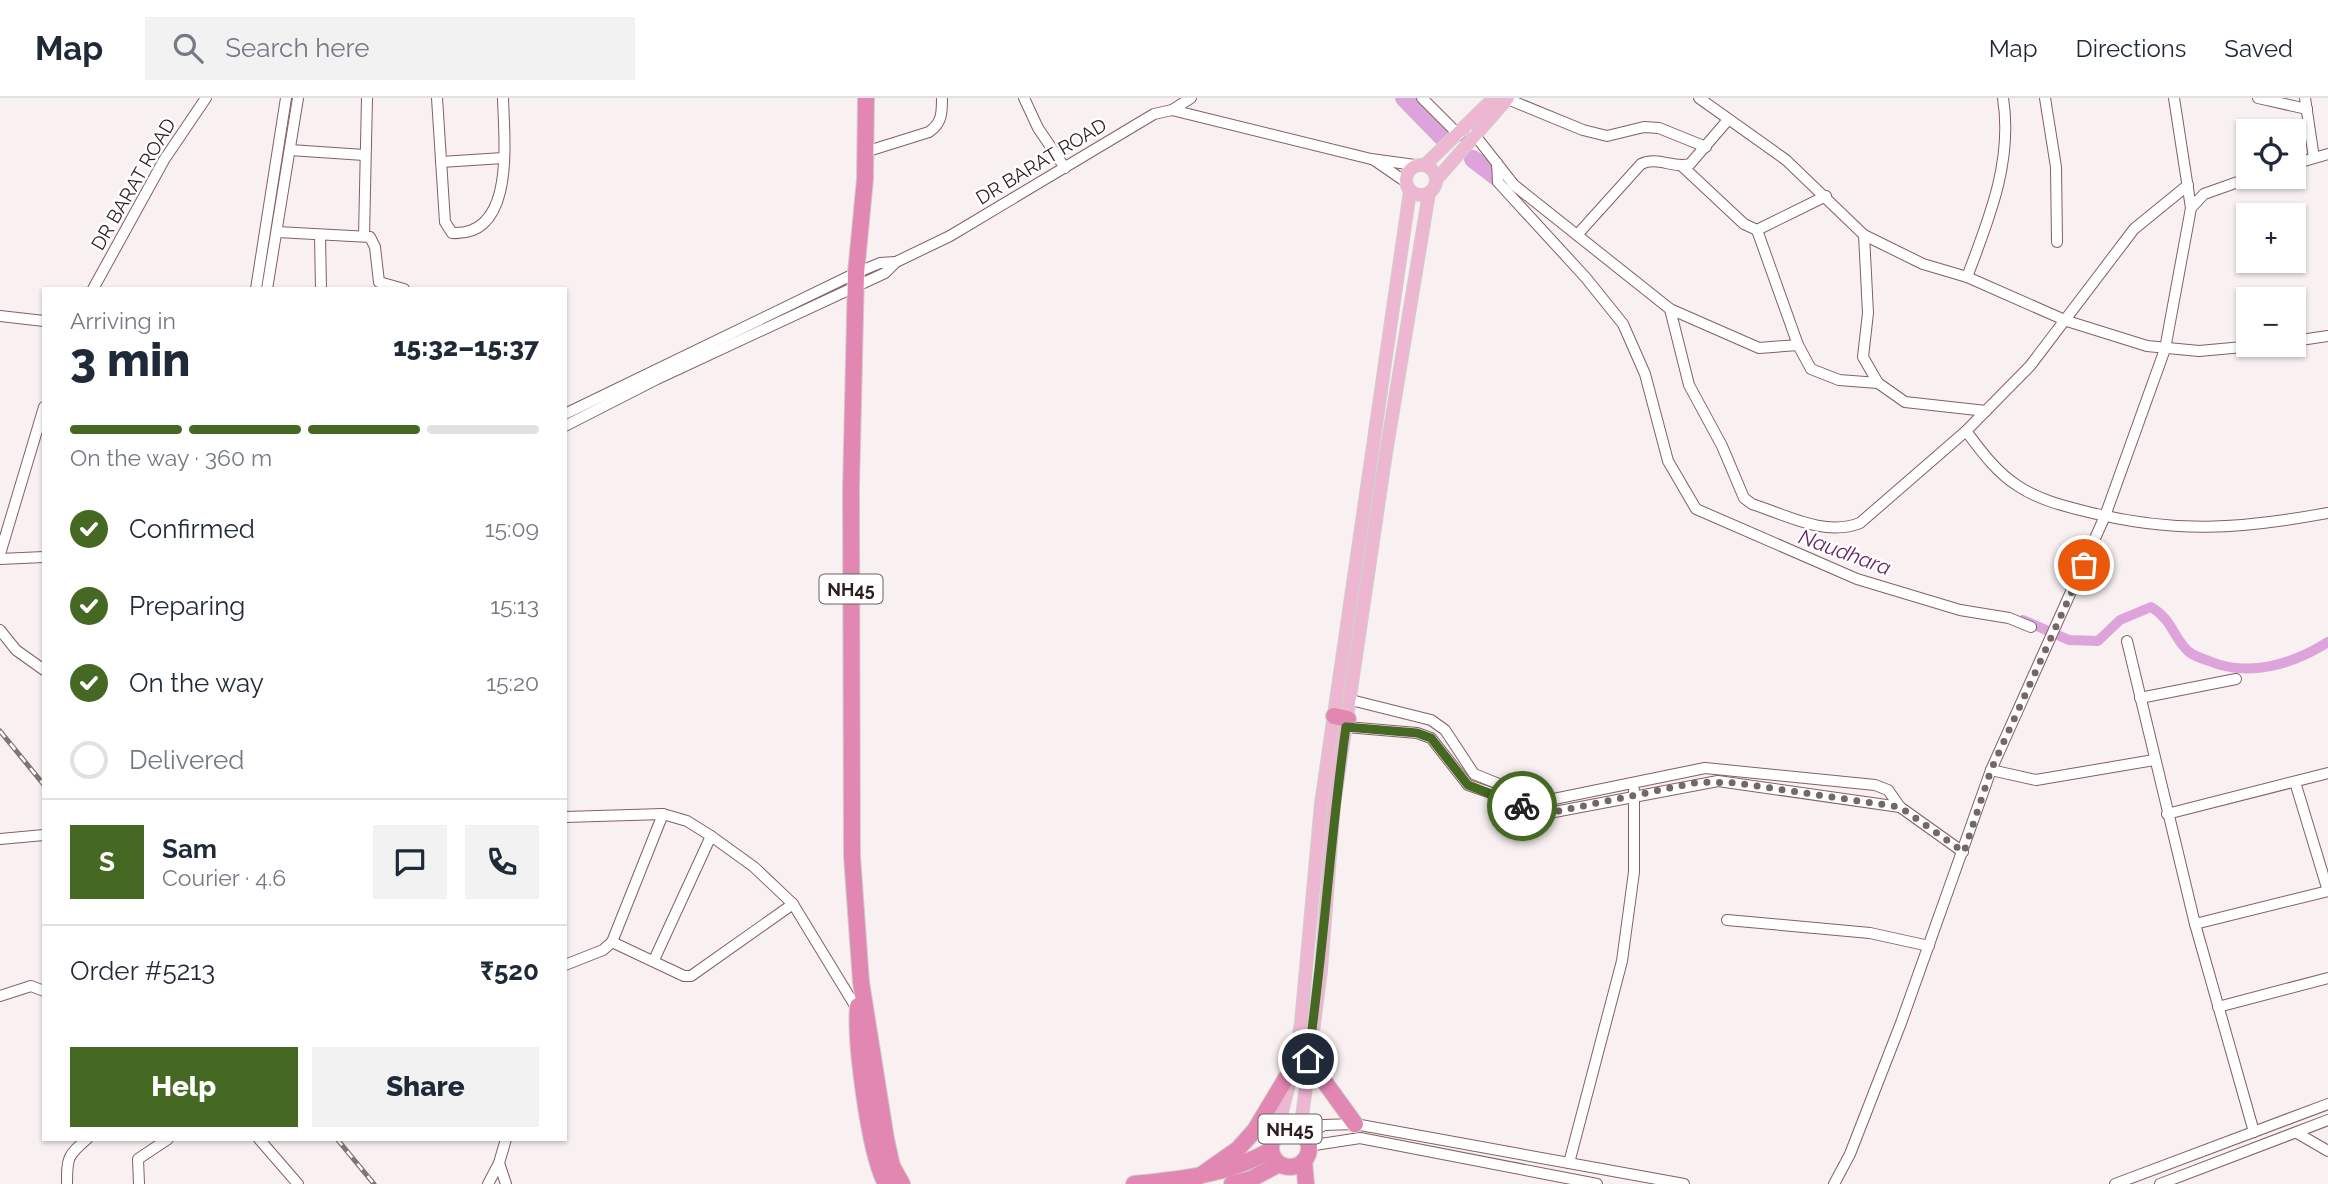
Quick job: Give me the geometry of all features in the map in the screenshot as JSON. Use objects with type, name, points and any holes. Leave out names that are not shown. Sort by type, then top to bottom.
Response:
[{"type":"highway","name":"NH45","points":[[855,98],[856,181],[861,196]]},
{"type":"highway","name":"NH45","points":[[866,98],[856,280],[851,488],[852,856],[862,1011],[897,1184]]},
{"type":"highway","points":[[1198,1177],[1238,1149],[1255,1130],[1301,1062],[1355,1124]]},
{"type":"highway","name":"NH45","points":[[1233,1184],[1251,1179],[1277,1154],[1290,1129],[1304,1144],[1306,1184]]},
{"type":"highway","name":"NH45","points":[[1277,1154],[1294,1167],[1304,1144]]},
{"type":"highway","name":"NH45","points":[[1133,1184],[1198,1177],[1277,1154]]},
{"type":"highway","name":"NH45","points":[[1277,1154],[1287,1184]]},
{"type":"main road","points":[[1277,1154],[1321,970],[1343,721],[1408,172],[1459,135],[1494,98]]},
{"type":"main road","points":[[1343,721],[1351,700],[1386,453],[1429,193],[1436,180],[1507,98]]},
{"type":"main road","points":[[1420,165],[1433,171],[1436,180]]},
{"type":"main road","points":[[1408,186],[1419,195],[1429,193]]},
{"type":"main road","points":[[1301,1062],[1304,1144]]},
{"type":"street","name":"DR BARAT ROAD","points":[[94,287],[164,160],[206,98]]},
{"type":"street","points":[[256,287],[286,98]]},
{"type":"street","points":[[267,287],[298,98]]},
{"type":"street","points":[[364,236],[367,98]]},
{"type":"street","points":[[437,98],[445,222],[452,233],[473,232],[485,224],[496,206],[502,186],[503,98]]},
{"type":"street","points":[[865,152],[929,132],[938,126],[942,98]]},
{"type":"street","points":[[1024,98],[1038,128],[1065,167]]},
{"type":"street","name":"DR BARAT ROAD","points":[[567,425],[856,280],[880,263],[895,262],[950,236],[1154,114],[1172,110],[1191,98]]},
{"type":"street","points":[[1422,98],[1459,135]]},
{"type":"street","points":[[1507,98],[1583,130],[1606,136],[1644,127],[1659,128],[1706,147]]},
{"type":"street","points":[[1699,98],[1727,121],[1786,160],[1826,196],[1864,236],[1923,264],[1967,276],[2067,321],[2165,349],[2199,351],[2236,348]]},
{"type":"street","points":[[1967,276],[2000,181],[2006,149],[2003,98]]},
{"type":"street","points":[[2045,98],[2056,167],[2057,242]]},
{"type":"street","points":[[1834,1184],[1850,1154],[1929,946],[1991,770],[2105,516],[2165,349],[2191,208],[2181,124],[2174,98]]},
{"type":"street","points":[[2258,98],[2306,103],[2314,158]]},
{"type":"street","points":[[1172,110],[1371,159],[1420,165]]},
{"type":"street","points":[[1682,166],[1689,164],[1706,147],[1727,121]]},
{"type":"street","points":[[1475,134],[1514,185],[1670,309],[1759,348],[1798,345]]},
{"type":"street","points":[[290,150],[364,155]]},
{"type":"street","points":[[2306,160],[2328,154]]},
{"type":"street","points":[[441,162],[503,158]]},
{"type":"street","points":[[1371,159],[1408,186]]},
{"type":"street","points":[[1577,235],[1641,164],[1650,160],[1682,166],[1744,224],[1757,230],[1798,345],[1811,369],[1839,380],[1878,383]]},
{"type":"street","points":[[1497,163],[1498,182],[1586,278],[1623,324],[1645,374],[1668,461],[1696,509],[1857,579],[1960,610],[2009,618],[2031,627]]},
{"type":"street","points":[[2191,208],[2204,194],[2236,183]]},
{"type":"street","points":[[1670,309],[1689,385],[1722,446],[1737,485],[1752,504],[1831,530],[1845,529],[1860,523],[1986,411],[2030,366],[2067,321],[2134,229],[2188,185]]},
{"type":"street","points":[[1757,230],[1826,196]]},
{"type":"street","points":[[277,232],[364,236],[374,241],[379,282],[397,287]]},
{"type":"street","points":[[320,236],[321,287]]},
{"type":"street","points":[[1864,236],[1868,313],[1863,356],[1878,383],[1905,402],[1986,411]]},
{"type":"street","name":"DR BARAT ROAD","points":[[567,413],[856,280]]},
{"type":"street","points":[[0,316],[42,321]]},
{"type":"street","points":[[2306,339],[2328,336]]},
{"type":"street","points":[[0,554],[42,416]]},
{"type":"street","points":[[1966,431],[1991,463],[2015,485],[2034,495],[2105,516],[2146,525],[2217,529],[2328,513]]},
{"type":"street","points":[[0,559],[42,557]]},
{"type":"street","points":[[0,630],[16,650],[42,669]]},
{"type":"street","points":[[2127,641],[2195,924],[2255,1132]]},
{"type":"street","points":[[2140,698],[2236,679]]},
{"type":"street","points":[[1351,700],[1413,713],[1431,720],[1445,730],[1474,774],[1531,797],[1549,800],[1566,798],[1634,780],[1705,768],[1729,768],[1875,785],[1888,790],[1900,807],[1964,852]]},
{"type":"street","points":[[1343,721],[1417,733],[1431,738],[1468,785],[1538,811],[1562,812],[1718,781],[1900,807]]},
{"type":"street","points":[[1991,770],[2036,780],[2154,760]]},
{"type":"street","points":[[2167,814],[2328,773]]},
{"type":"street","points":[[1569,1163],[1622,961],[1634,872],[1634,780]]},
{"type":"street","points":[[2195,924],[2328,891],[2295,782]]},
{"type":"street","points":[[567,817],[663,814],[687,821],[711,836],[754,867],[793,905],[862,1011]]},
{"type":"street","points":[[567,964],[603,950],[612,942],[663,814]]},
{"type":"street","points":[[0,839],[42,835]]},
{"type":"street","points":[[654,960],[711,836]]},
{"type":"street","points":[[612,942],[684,976],[691,976],[793,905]]},
{"type":"street","points":[[1727,920],[1870,933],[1929,946]]},
{"type":"street","points":[[2218,1007],[2328,978]]},
{"type":"street","points":[[0,996],[32,986],[42,990]]},
{"type":"street","points":[[2115,1184],[2328,1104]]},
{"type":"street","points":[[2160,1184],[2328,1120]]},
{"type":"street","points":[[1304,1144],[1324,1125],[1355,1124],[1684,1184]]},
{"type":"street","points":[[2297,1133],[2328,1151]]},
{"type":"street","points":[[1304,1144],[1360,1138],[1597,1184]]},
{"type":"street","points":[[67,1184],[67,1160],[71,1152],[85,1141]]},
{"type":"street","points":[[139,1184],[138,1159],[165,1141]]},
{"type":"street","points":[[261,1141],[298,1184]]},
{"type":"street","points":[[488,1184],[499,1163],[505,1141]]},
{"type":"street","points":[[499,1163],[506,1184]]},
{"type":"waterway","points":[[1404,98],[1442,137]]},
{"type":"waterway","points":[[1473,159],[1498,178]]},
{"type":"waterway","name":"Naudhara","points":[[2023,620],[2069,640],[2098,641],[2120,620],[2151,607],[2164,618],[2191,653],[2224,666],[2240,668],[2286,662],[2328,642]]},
{"type":"railway","points":[[0,731],[42,783]]},
{"type":"railway","points":[[339,1141],[374,1184]]},
{"type":"way so far","points":[[1522,806],[1549,813],[1562,812],[1699,782],[1718,781],[1900,807],[1964,852],[1991,770],[2084,565]]},
{"type":"route","points":[[1308,1059],[1321,970],[1334,805],[1346,727],[1417,733],[1431,738],[1468,785],[1522,806]]}]
